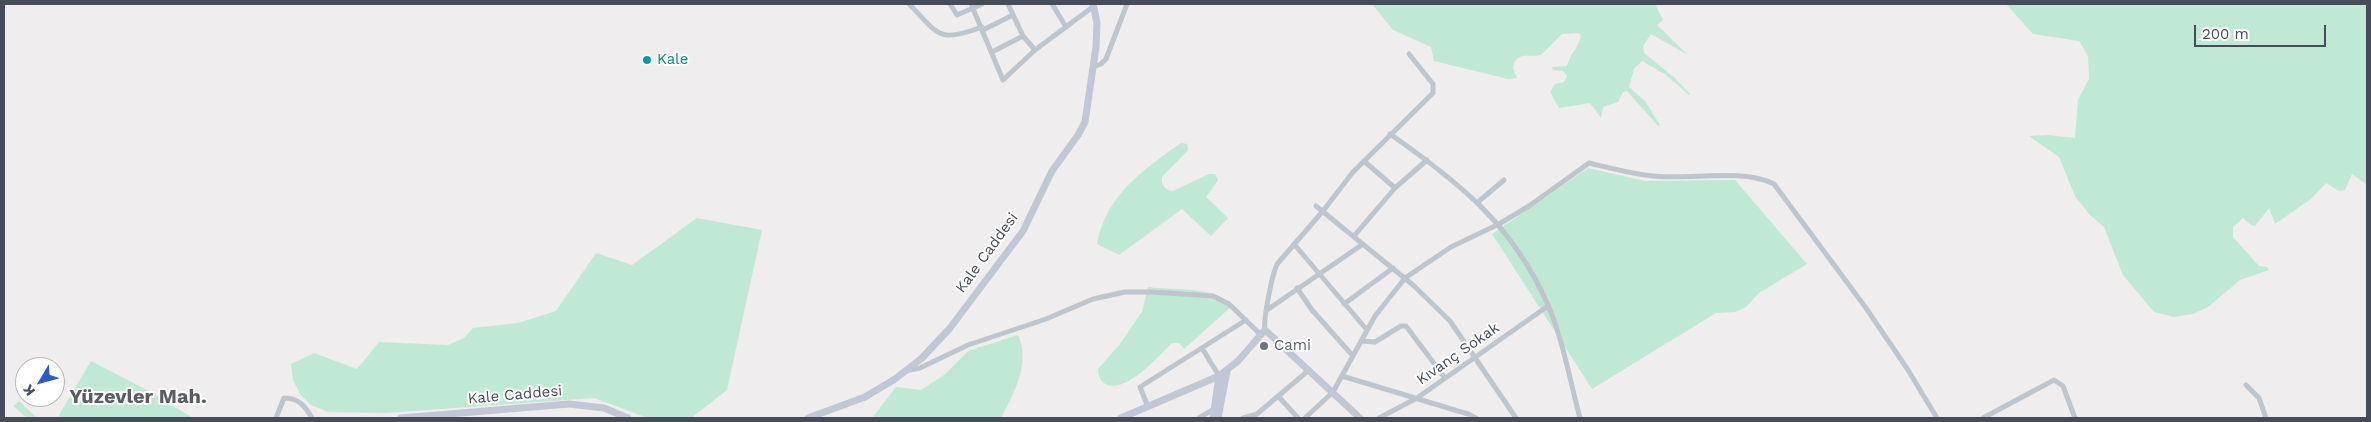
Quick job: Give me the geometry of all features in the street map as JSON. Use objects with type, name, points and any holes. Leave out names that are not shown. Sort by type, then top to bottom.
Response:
[{"type":"street","points":[[909,4],[930,28],[941,35],[956,35],[983,29],[1013,15]]},
{"type":"street","points":[[950,4],[957,15],[972,6],[982,4]]},
{"type":"street","points":[[1008,4],[1023,36],[1035,50]]},
{"type":"street","points":[[1052,4],[1066,26]]},
{"type":"street","points":[[1093,67],[1101,64],[1106,59],[1127,4]]},
{"type":"street","points":[[972,6],[1003,80],[1035,50],[1094,5]]},
{"type":"street","name":"Kale Caddesi","points":[[808,418],[858,400],[905,371],[942,337],[1023,231],[1052,171],[1083,127],[1093,67],[1097,23],[1094,5]]},
{"type":"street","points":[[992,52],[1023,36]]},
{"type":"street","points":[[1121,418],[1219,376],[1227,371],[1263,332],[1274,269],[1344,183],[1434,91],[1433,84],[1409,54]]},
{"type":"street","points":[[1390,134],[1427,160],[1478,202],[1498,224],[1523,260],[1548,306],[1578,418]]},
{"type":"street","points":[[1354,236],[1395,188],[1427,160]]},
{"type":"street","points":[[1364,161],[1395,188]]},
{"type":"street","points":[[1305,418],[1333,392],[1382,306],[1405,278],[1451,247],[1498,224],[1544,196],[1589,163],[1654,177],[1727,176],[1771,183],[1780,189],[1866,308],[1908,370],[1937,418]]},
{"type":"street","points":[[1478,202],[1504,180]]},
{"type":"street","points":[[1316,206],[1405,278],[1450,321],[1516,418]]},
{"type":"street","points":[[1294,244],[1368,330]]},
{"type":"street","points":[[1267,310],[1363,244]]},
{"type":"street","points":[[1344,304],[1393,268]]},
{"type":"street","points":[[1297,288],[1312,310],[1353,356]]},
{"type":"street","points":[[905,371],[926,366],[976,342],[1046,319],[1093,299],[1116,293],[1152,292],[1209,295],[1226,302],[1263,332],[1309,370],[1360,418]]},
{"type":"street","name":"Kıvanç Sokak","points":[[1379,418],[1417,398],[1548,306]]},
{"type":"street","points":[[1148,407],[1140,387],[1246,320]]},
{"type":"street","points":[[1361,341],[1375,342],[1401,326],[1406,326],[1445,378]]},
{"type":"street","points":[[1202,348],[1219,376],[1213,418]]},
{"type":"street","points":[[1243,418],[1258,416],[1309,370]]},
{"type":"street","points":[[1218,418],[1227,371]]},
{"type":"street","points":[[1342,376],[1476,418]]},
{"type":"street","points":[[1983,418],[2054,380],[2063,386],[2075,418]]},
{"type":"street","points":[[2246,385],[2259,398],[2266,418]]},
{"type":"street","points":[[1278,396],[1298,418]]},
{"type":"street","points":[[276,418],[284,398],[288,398],[300,402],[312,418]]},
{"type":"street","name":"Kale Caddesi","points":[[401,418],[569,404],[604,408],[628,418]]},
{"type":"street","points":[[1199,418],[1214,409]]},
{"type":"street","points":[[1462,418],[1468,414]]},
{"type":"green space","points":[[1372,4],[1655,4],[1663,20],[1657,25],[1688,55],[1651,34],[1643,46],[1644,53],[1675,78],[1690,94],[1665,74],[1642,61],[1634,69],[1629,87],[1645,101],[1660,125],[1658,126],[1627,91],[1623,92],[1618,102],[1603,107],[1601,118],[1590,103],[1559,108],[1550,92],[1555,84],[1564,82],[1567,76],[1563,71],[1553,70],[1552,67],[1567,66],[1580,40],[1581,36],[1579,33],[1562,34],[1541,55],[1520,57],[1515,62],[1513,68],[1517,78],[1508,79],[1434,61],[1431,47],[1393,30]]},
{"type":"green space","points":[[2006,4],[2367,4],[2367,185],[2352,174],[2345,190],[2339,191],[2326,183],[2311,199],[2275,224],[2269,208],[2255,226],[2243,218],[2233,227],[2233,237],[2259,266],[2267,267],[2269,270],[2240,280],[2208,307],[2193,314],[2174,317],[2154,312],[2123,275],[2104,227],[2089,214],[2075,196],[2059,157],[2029,136],[2047,135],[2075,138],[2078,100],[2089,79],[2088,56],[2079,41],[2033,34]]},
{"type":"green space","points":[[1181,143],[1187,144],[1188,150],[1162,177],[1164,187],[1173,191],[1209,174],[1215,174],[1218,180],[1206,197],[1228,218],[1211,236],[1182,209],[1119,255],[1097,244],[1109,211],[1128,185],[1153,163]]},
{"type":"green space","points":[[1588,168],[1645,181],[1735,180],[1807,264],[1759,293],[1746,307],[1735,312],[1716,313],[1592,389],[1492,234]]},
{"type":"green space","points":[[697,218],[762,230],[727,390],[691,418],[648,418],[594,398],[385,413],[328,412],[311,405],[300,394],[293,380],[291,364],[314,353],[357,369],[379,342],[448,345],[464,338],[473,328],[518,323],[556,311],[596,253],[632,265]]},
{"type":"green space","points":[[1148,287],[1193,290],[1214,294],[1233,305],[1184,349],[1179,343],[1172,343],[1150,365],[1131,380],[1112,386],[1104,383],[1098,373],[1098,369],[1120,344],[1142,312]]},
{"type":"green space","points":[[1018,335],[1022,346],[1022,367],[1016,388],[1001,418],[872,418],[896,387],[921,390],[944,375],[968,351]]},
{"type":"green space","points":[[91,361],[147,390],[193,418],[60,418],[59,415]]},
{"type":"green space","points":[[15,404],[15,407],[25,407],[37,418],[27,418],[13,406]]},
{"type":"place","name":"Kale","points":[[647,60]]},
{"type":"place","name":"Cami","points":[[1264,346]]},
{"type":"district","name":"Yüzevler Mah.","points":[[138,397]]}]
